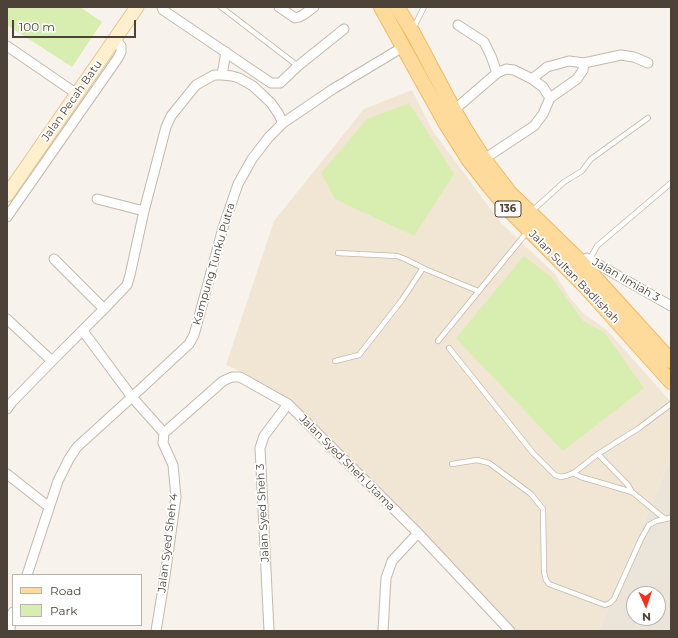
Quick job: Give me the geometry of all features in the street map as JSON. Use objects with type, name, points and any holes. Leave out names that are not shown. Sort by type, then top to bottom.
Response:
[{"type":"main road","name":"Jalan Sultan Badlishah","points":[[381,7],[446,124],[468,159],[508,209],[583,284],[670,381]]},
{"type":"main road","name":"Jalan Sultan Badlishah","points":[[397,7],[412,31],[454,110],[484,159],[510,193],[530,213],[586,261],[608,291],[671,361]]},
{"type":"street","points":[[162,7],[163,10],[271,82],[280,83],[298,66],[344,29]]},
{"type":"street","points":[[279,7],[295,18],[303,15],[314,7]]},
{"type":"street","name":"Jalan Pecah Batu","points":[[7,195],[78,94],[135,8]]},
{"type":"street","points":[[458,25],[484,42],[491,56],[497,74]]},
{"type":"street","points":[[7,217],[118,58],[121,52],[121,46],[115,39]]},
{"type":"street","points":[[7,46],[78,94]]},
{"type":"street","name":"Kampung Tunku Putra","points":[[26,574],[58,481],[76,447],[189,344],[194,335],[223,228],[238,184],[252,159],[282,123],[333,89],[403,47]]},
{"type":"street","points":[[222,75],[226,52]]},
{"type":"street","points":[[532,79],[547,67],[569,61],[584,63],[621,55],[634,57],[648,63]]},
{"type":"street","points":[[484,159],[534,126],[543,114],[550,98],[577,79],[583,70],[584,63]]},
{"type":"street","points":[[454,110],[497,74],[506,69],[514,70],[532,79],[543,87],[550,98]]},
{"type":"street","points":[[7,409],[12,402],[127,285],[144,211],[166,127],[171,116],[196,85],[214,75],[240,78],[253,86],[271,103],[278,113],[282,123]]},
{"type":"street","points":[[98,199],[144,211]]},
{"type":"street","points":[[54,259],[104,309]]},
{"type":"street","name":"Jalan Ilmiah 3","points":[[586,261],[671,306]]},
{"type":"street","points":[[7,319],[52,361]]},
{"type":"street","points":[[83,331],[132,397],[164,433]]},
{"type":"street","name":"Jalan Syed Sheh Utama","points":[[164,433],[223,381],[232,377],[240,377],[288,404],[418,533],[510,631]]},
{"type":"street","name":"Jalan Syed Sheh 3","points":[[269,631],[260,448],[264,436],[288,404]]},
{"type":"street","name":"Jalan Syed Sheh 4","points":[[156,631],[176,497],[173,465],[164,443],[164,433]]},
{"type":"street","points":[[7,474],[49,506]]},
{"type":"street","points":[[383,631],[386,578],[392,561],[418,533]]},
{"type":"street","points":[[10,616],[10,631]]},
{"type":"lane","points":[[221,7],[298,66]]},
{"type":"lane","points":[[412,31],[424,7]]},
{"type":"lane","points":[[530,213],[564,182],[582,171],[591,159],[648,118]]},
{"type":"lane","points":[[586,261],[597,246],[671,183]]},
{"type":"lane","points":[[438,341],[529,230]]},
{"type":"lane","points":[[338,253],[397,256],[478,291]]},
{"type":"lane","points":[[335,361],[359,355],[402,300],[423,268]]},
{"type":"lane","points":[[449,348],[533,453],[555,474],[561,477],[573,473],[598,454],[639,428],[671,404]]},
{"type":"lane","points":[[598,454],[628,485],[632,492],[665,519]]},
{"type":"lane","points":[[452,464],[477,460],[489,463],[531,494],[543,509],[544,572],[546,580],[550,584],[604,605],[610,603],[614,599],[641,539],[649,525],[656,521],[671,517]]},
{"type":"lane","points":[[573,473],[581,477],[632,492]]},
{"type":"shaded area","points":[[412,90],[432,130],[501,223],[555,274],[570,298],[584,314],[606,329],[671,402],[671,457],[599,631],[516,631],[287,401],[246,374],[226,365],[274,221],[364,109]]},
{"type":"shaded area","points":[[671,457],[671,631],[599,631]]},
{"type":"green space","points":[[7,7],[80,7],[102,22],[72,67],[7,25]]},
{"type":"green space","points":[[409,103],[454,174],[414,236],[335,199],[321,173],[367,119]]},
{"type":"green space","points":[[524,256],[552,278],[583,321],[604,332],[644,388],[563,451],[456,338]]}]
